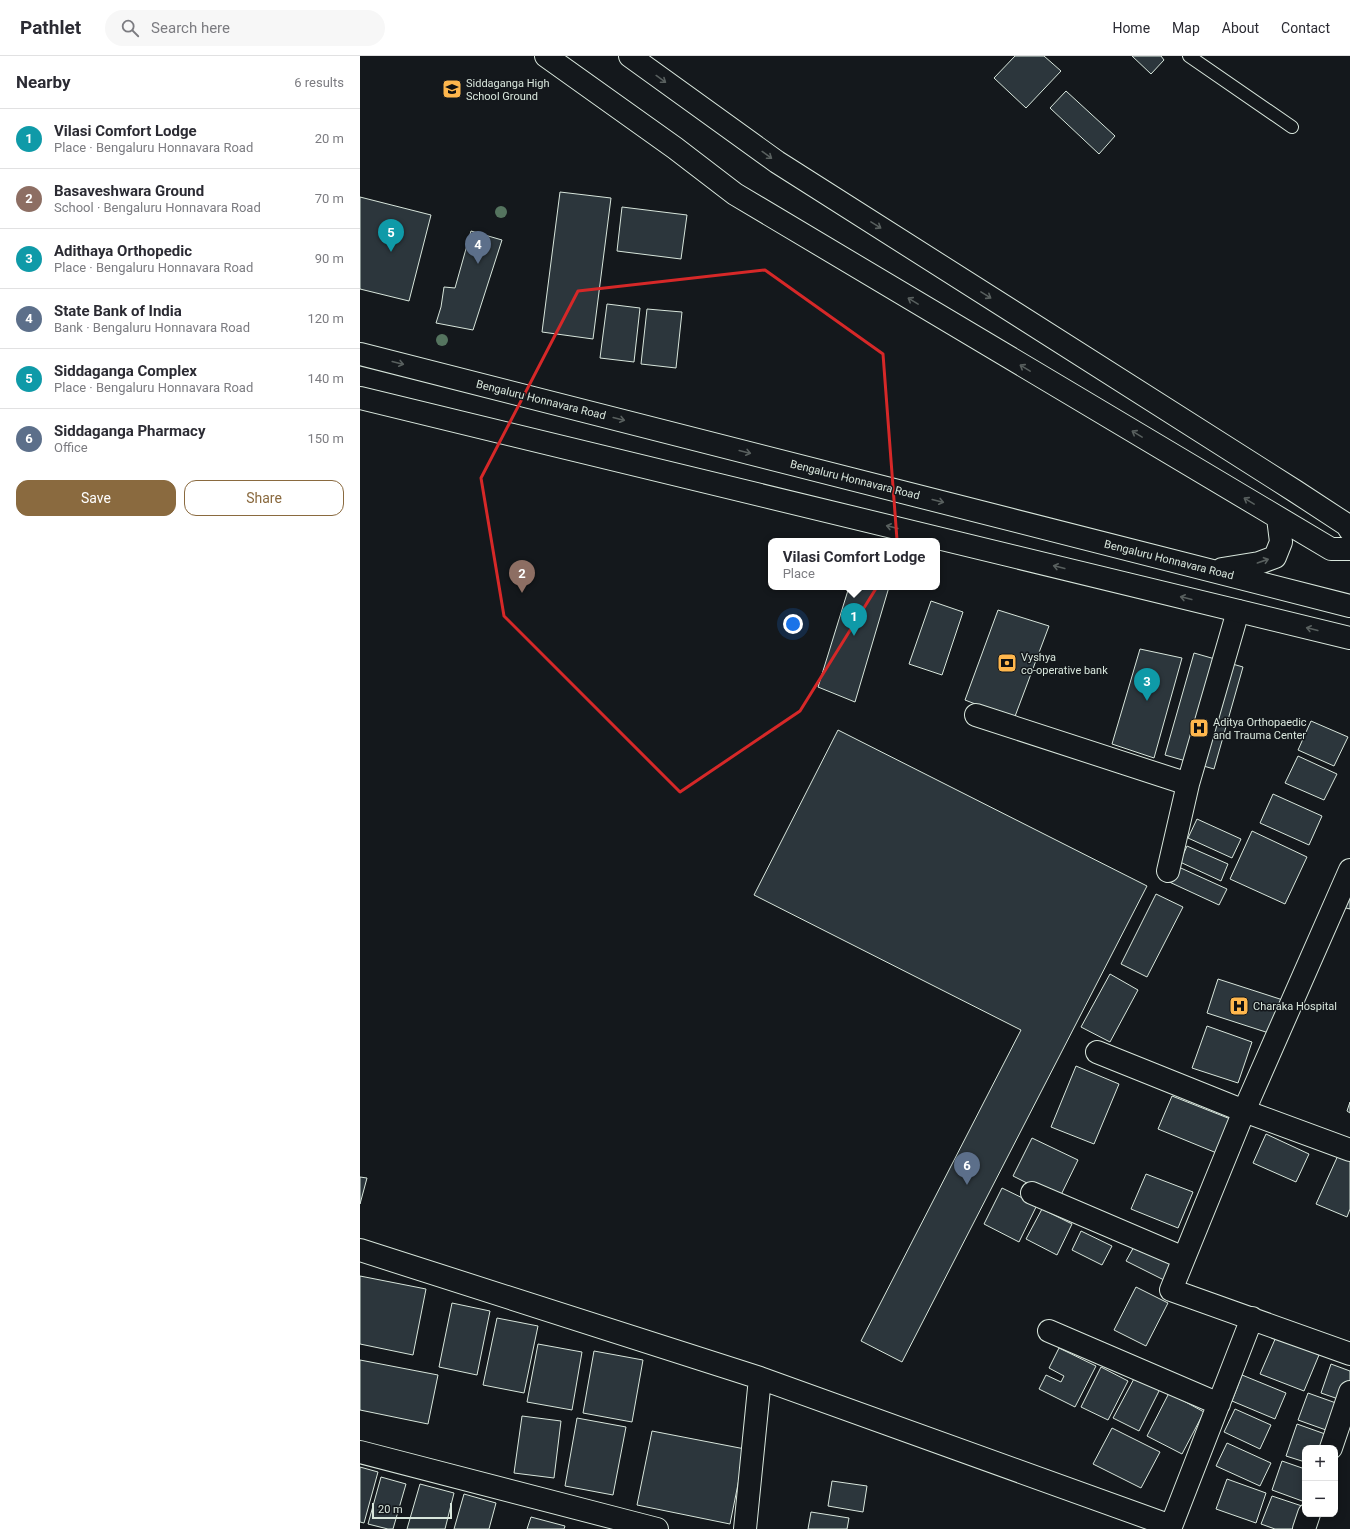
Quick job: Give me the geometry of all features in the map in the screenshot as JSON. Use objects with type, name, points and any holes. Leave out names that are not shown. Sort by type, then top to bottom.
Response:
[{"type":"main road","points":[[546,56],[675,148],[735,194],[1330,549],[1350,549]]},
{"type":"main road","points":[[630,56],[777,162],[1295,491],[1347,525],[1350,530]]},
{"type":"main road","name":"Bengaluru Honnavara Road","points":[[360,354],[1350,606]]},
{"type":"main road","points":[[360,398],[937,538]]},
{"type":"main road","points":[[1211,570],[1259,563],[1275,557],[1281,542],[1278,518]]},
{"type":"main road","points":[[940,539],[1350,638]]},
{"type":"main road","points":[[1168,871],[1188,784],[1238,611]]},
{"type":"main road","points":[[976,715],[1188,784]]},
{"type":"main road","points":[[1350,870],[1244,1111],[1171,1290],[1350,1354]]},
{"type":"main road","points":[[1097,1052],[1244,1111],[1350,1150]]},
{"type":"main road","points":[[1032,1193],[1184,1258]]},
{"type":"main road","points":[[360,1250],[760,1378],[1170,1527],[1252,1318]]},
{"type":"main road","points":[[1050,1331],[1218,1404]]},
{"type":"main road","points":[[745,1529],[760,1378]]},
{"type":"main road","points":[[1332,1445],[1350,1392]]},
{"type":"main road","points":[[360,1452],[657,1529]]},
{"type":"main road","points":[[1304,1529],[1308,1517]]},
{"type":"lane","points":[[1189,56],[1292,127]]},
{"type":"highlighted area","points":[[765,270],[883,354],[898,553],[800,711],[680,792],[504,616],[481,478],[578,291]]},
{"type":"building","points":[[1015,56],[1044,56],[1061,71],[1026,108],[994,78]]},
{"type":"building","points":[[1132,56],[1161,56],[1164,60],[1151,74]]},
{"type":"building","points":[[1066,91],[1115,136],[1099,154],[1050,108]]},
{"type":"building","points":[[560,192],[611,198],[593,339],[542,332]]},
{"type":"building","points":[[360,197],[431,215],[409,301],[360,289]]},
{"type":"building","points":[[622,207],[687,215],[681,259],[617,251]]},
{"type":"building","points":[[471,231],[502,240],[473,330],[436,323],[441,307],[444,287],[455,288]]},
{"type":"building","points":[[607,304],[640,308],[634,362],[600,358]]},
{"type":"building","points":[[647,309],[682,312],[676,368],[641,364]]},
{"type":"building","points":[[848,590],[888,590],[855,702],[818,687]]},
{"type":"building","points":[[931,601],[963,612],[942,675],[909,664]]},
{"type":"building","name":"Vyshya co-operative bank","points":[[998,610],[1049,626],[1014,719],[965,700]]},
{"type":"building","points":[[1140,649],[1182,658],[1154,758],[1112,744]]},
{"type":"building","points":[[1194,653],[1243,667],[1214,769],[1165,755]]},
{"type":"building","points":[[1311,721],[1348,737],[1334,766],[1298,750]]},
{"type":"building","points":[[838,730],[1147,886],[902,1362],[861,1341],[1021,1030],[754,895]]},
{"type":"building","points":[[1298,756],[1337,774],[1324,800],[1285,783]]},
{"type":"building","points":[[1273,794],[1322,816],[1309,845],[1260,823]]},
{"type":"building","points":[[1197,819],[1241,839],[1232,858],[1188,838]]},
{"type":"building","points":[[1252,831],[1307,857],[1285,904],[1230,879]]},
{"type":"building","points":[[1187,846],[1228,864],[1221,881],[1180,862]]},
{"type":"building","points":[[1172,864],[1227,889],[1219,905],[1165,880]]},
{"type":"building","points":[[1350,874],[1350,909],[1342,907]]},
{"type":"building","points":[[1156,894],[1183,907],[1147,977],[1121,964]]},
{"type":"building","points":[[1110,974],[1138,990],[1110,1042],[1081,1027]]},
{"type":"building","points":[[1218,979],[1286,1001],[1275,1035],[1207,1013]]},
{"type":"building","points":[[1207,1026],[1252,1042],[1238,1083],[1192,1068]]},
{"type":"building","points":[[1076,1066],[1119,1084],[1094,1144],[1051,1127]]},
{"type":"building","points":[[1172,1096],[1238,1122],[1224,1156],[1158,1129]]},
{"type":"building","points":[[1350,1102],[1350,1113],[1347,1111]]},
{"type":"building","points":[[1266,1134],[1309,1154],[1296,1182],[1253,1163]]},
{"type":"building","points":[[1032,1138],[1078,1160],[1059,1199],[1013,1176]]},
{"type":"building","points":[[1340,1151],[1350,1155],[1350,1209],[1347,1217],[1316,1204]]},
{"type":"building","points":[[1146,1174],[1193,1192],[1178,1228],[1131,1209]]},
{"type":"building","points":[[360,1177],[367,1178],[360,1204]]},
{"type":"building","points":[[1002,1188],[1037,1205],[1019,1242],[984,1224]]},
{"type":"building","points":[[1042,1209],[1072,1224],[1057,1255],[1026,1239]]},
{"type":"building","points":[[1081,1231],[1112,1246],[1102,1265],[1072,1250]]},
{"type":"building","points":[[1136,1243],[1175,1263],[1166,1281],[1126,1261]]},
{"type":"building","points":[[360,1276],[426,1289],[413,1355],[360,1344]]},
{"type":"building","points":[[1136,1287],[1168,1303],[1146,1346],[1114,1330]]},
{"type":"building","points":[[452,1303],[490,1311],[477,1375],[439,1367]]},
{"type":"building","points":[[497,1318],[538,1326],[524,1393],[483,1385]]},
{"type":"building","points":[[1276,1337],[1319,1355],[1304,1391],[1260,1374]]},
{"type":"building","points":[[538,1344],[582,1352],[572,1410],[527,1402]]},
{"type":"building","points":[[1059,1348],[1096,1366],[1075,1407],[1039,1389],[1046,1375],[1061,1382],[1064,1376],[1049,1368]]},
{"type":"building","points":[[594,1351],[643,1360],[632,1422],[583,1413]]},
{"type":"building","points":[[360,1360],[438,1375],[428,1424],[360,1410]]},
{"type":"building","points":[[1331,1364],[1350,1371],[1350,1403],[1321,1393]]},
{"type":"building","points":[[1101,1367],[1128,1381],[1108,1420],[1081,1407]]},
{"type":"building","points":[[1136,1375],[1161,1387],[1139,1431],[1113,1418]]},
{"type":"building","points":[[1242,1375],[1286,1393],[1275,1419],[1232,1401]]},
{"type":"building","points":[[1169,1393],[1204,1412],[1182,1454],[1147,1436]]},
{"type":"building","points":[[1308,1393],[1350,1408],[1340,1435],[1298,1420]]},
{"type":"building","points":[[1235,1409],[1271,1425],[1260,1449],[1224,1432]]},
{"type":"building","points":[[522,1416],[561,1421],[554,1478],[514,1473]]},
{"type":"building","points":[[577,1418],[626,1427],[613,1495],[565,1486]]},
{"type":"building","points":[[1297,1424],[1342,1440],[1338,1451],[1338,1445],[1302,1445],[1302,1461],[1286,1456]]},
{"type":"building","points":[[1112,1428],[1160,1452],[1141,1488],[1093,1464]]},
{"type":"building","points":[[652,1431],[745,1449],[730,1524],[637,1505]]},
{"type":"building","points":[[1227,1443],[1271,1463],[1260,1486],[1216,1466]]},
{"type":"building","points":[[1282,1461],[1302,1468],[1302,1501],[1272,1490]]},
{"type":"building","points":[[360,1467],[378,1472],[364,1523],[360,1522]]},
{"type":"building","points":[[381,1477],[406,1484],[393,1529],[368,1524]]},
{"type":"building","points":[[1227,1479],[1266,1493],[1256,1523],[1216,1509]]},
{"type":"building","points":[[832,1481],[867,1486],[863,1512],[828,1506]]},
{"type":"building","points":[[420,1484],[454,1493],[445,1529],[407,1529]]},
{"type":"building","points":[[464,1494],[496,1503],[489,1529],[454,1529]]},
{"type":"building","points":[[1272,1496],[1302,1506],[1302,1517],[1309,1517],[1314,1529],[1275,1529],[1261,1524]]},
{"type":"building","points":[[811,1512],[849,1518],[847,1529],[808,1529]]},
{"type":"building","points":[[531,1517],[565,1526],[564,1529],[527,1529]]},
{"type":"place","name":"Siddaganga High School Ground","points":[[452,89]]},
{"type":"place","name":"Siddaganga Complex","points":[[391,252]]},
{"type":"place","name":"State Bank of India","points":[[478,264]]},
{"type":"place","name":"Basaveshwara Ground","points":[[522,593]]},
{"type":"place","name":"Vilasi Comfort Lodge","points":[[854,636]]},
{"type":"place","name":"Vyshya co-operative bank","points":[[1007,663]]},
{"type":"place","name":"Adithaya Orthopedic","points":[[1147,701]]},
{"type":"place","name":"Aditya Orthopaedic and Trauma Center","points":[[1199,728]]},
{"type":"place","name":"Charaka Hospital","points":[[1239,1006]]},
{"type":"place","name":"Siddaganga Pharmacy","points":[[967,1185]]}]
